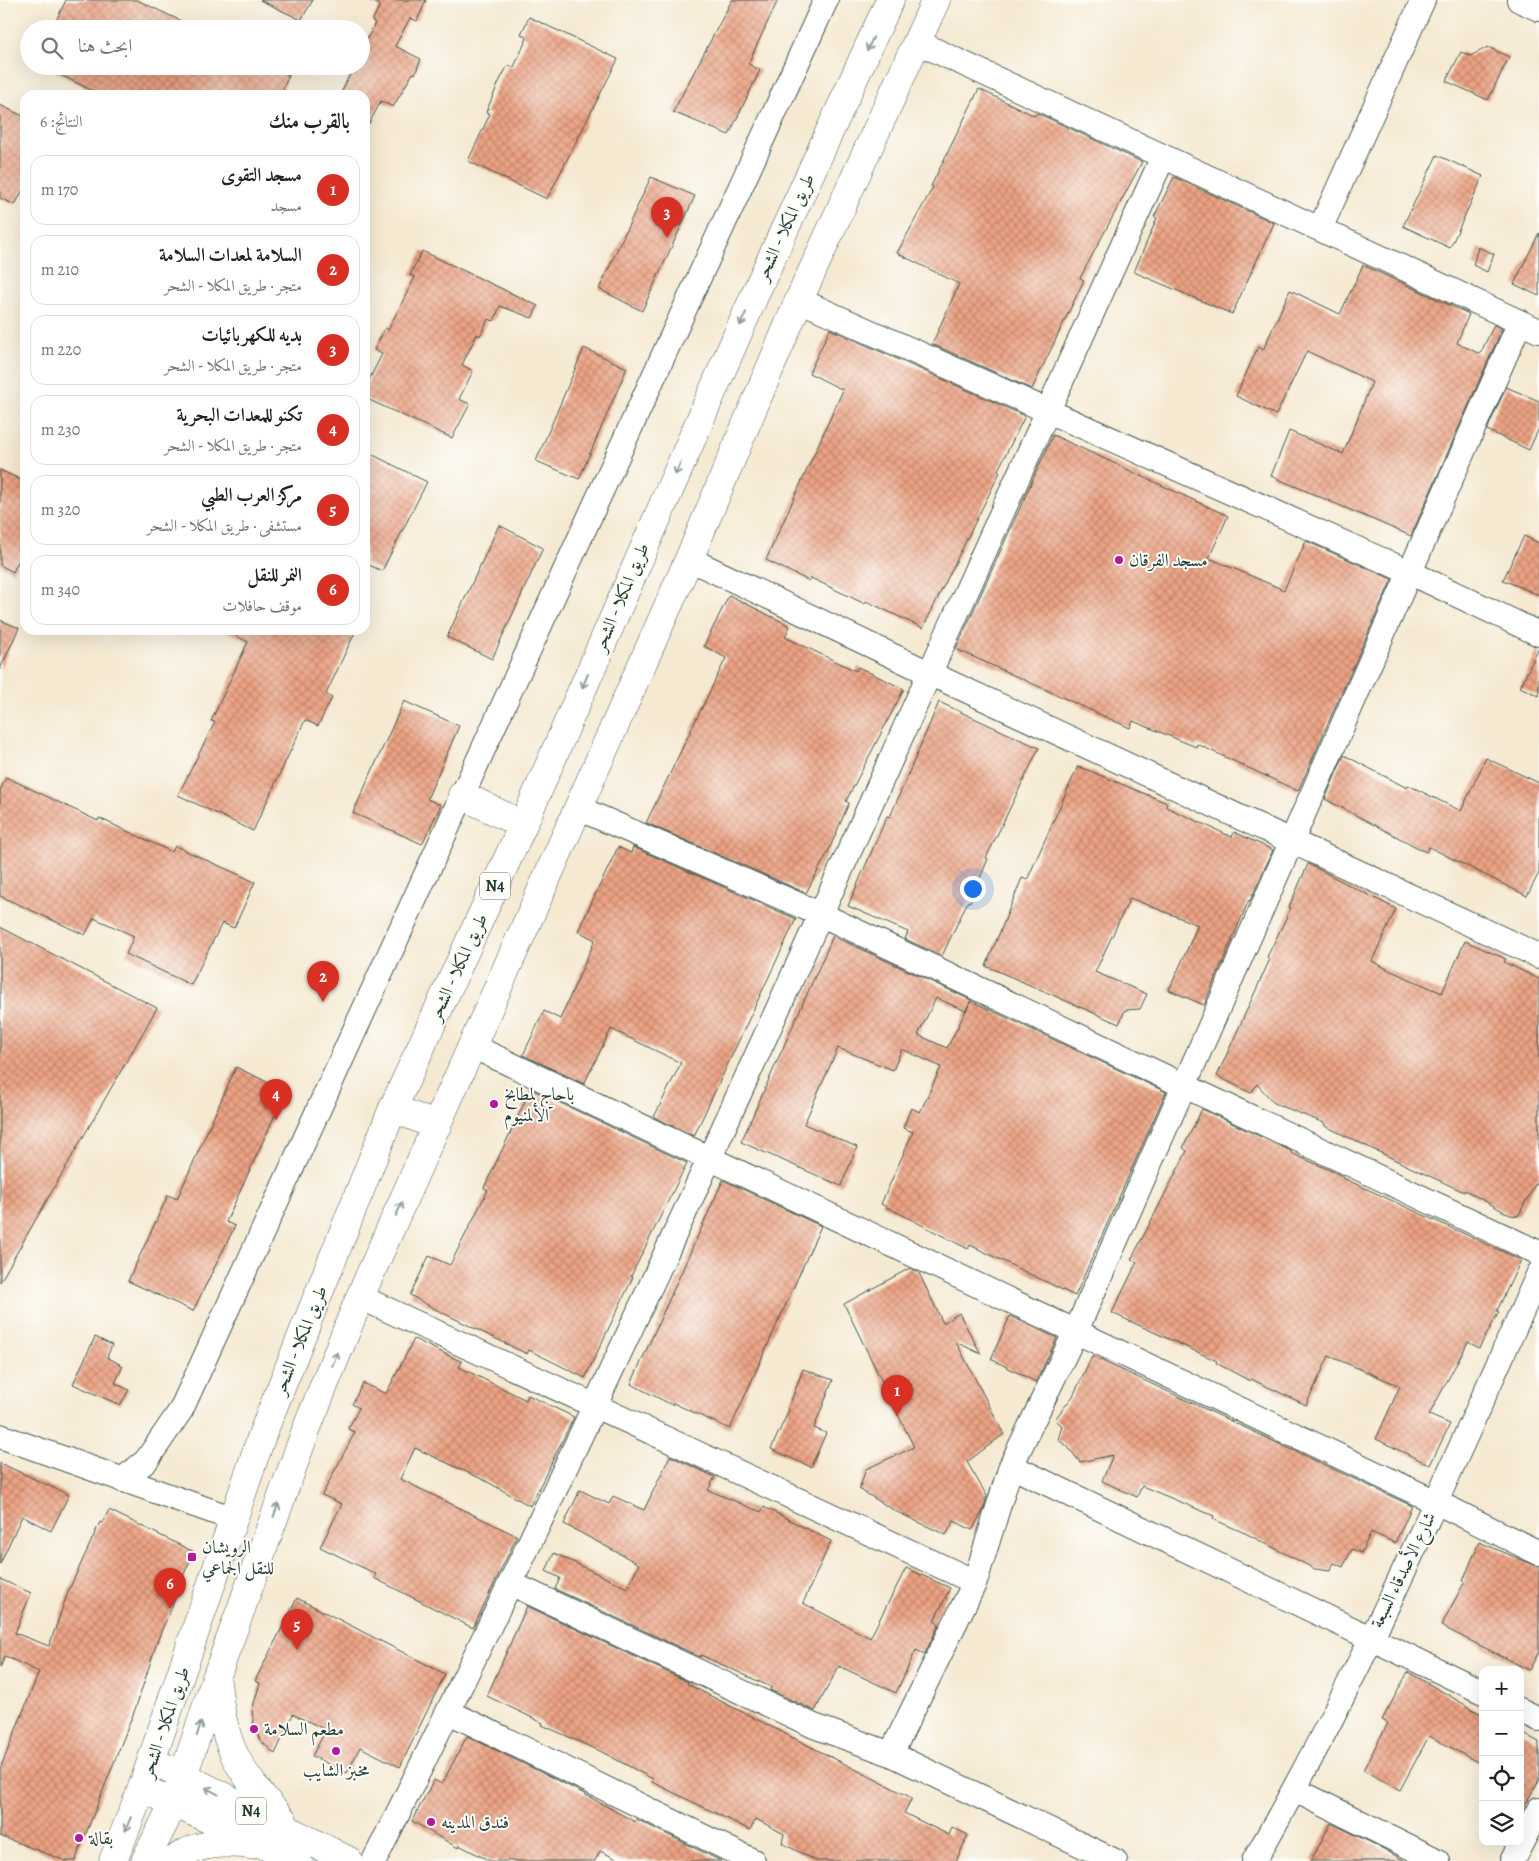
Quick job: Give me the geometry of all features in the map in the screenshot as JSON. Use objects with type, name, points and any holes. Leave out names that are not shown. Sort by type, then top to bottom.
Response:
[{"type":"main road","name":"طريق المكلا - الشحر","points":[[113,1861],[153,1760],[262,1435],[393,1108],[523,825],[760,283],[890,0]]},
{"type":"main road","name":"طريق المكلا - الشحر","points":[[145,1861],[174,1803],[216,1675],[306,1430],[360,1297],[689,559],[799,300],[936,0]]},
{"type":"main road","points":[[760,283],[799,300]]},
{"type":"main road","points":[[462,796],[523,825]]},
{"type":"main road","points":[[393,1108],[437,1126]]},
{"type":"main road","points":[[216,1675],[221,1715],[230,1749],[254,1788],[297,1848]]},
{"type":"main road","name":"N4","points":[[153,1760],[184,1776],[297,1848]]},
{"type":"main road","name":"N4","points":[[142,1788],[269,1848],[297,1848],[349,1861]]},
{"type":"main road","points":[[173,1861],[180,1855],[201,1846],[228,1842],[269,1848]]},
{"type":"street","points":[[122,1480],[146,1461],[181,1410],[826,0]]},
{"type":"street","points":[[1320,229],[1423,0]]},
{"type":"street","points":[[1519,0],[1539,9]]},
{"type":"street","points":[[891,1754],[975,1582],[1011,1466],[1076,1331],[1409,572],[1530,327],[917,42]]},
{"type":"street","points":[[374,1861],[449,1712],[710,1159],[822,915],[928,673],[1163,157]]},
{"type":"street","points":[[799,300],[1409,572],[1539,634]]},
{"type":"street","points":[[689,559],[928,673],[1539,956]]},
{"type":"street","points":[[578,808],[822,915],[1539,1253]]},
{"type":"street","points":[[472,1046],[1436,1502],[1539,1553]]},
{"type":"street","name":"شارع الأصدقاء السبعة","points":[[1254,1861],[1295,1790],[1371,1637],[1436,1502],[1539,1273]]},
{"type":"street","points":[[360,1297],[975,1582]]},
{"type":"street","points":[[0,1436],[234,1518]]},
{"type":"street","points":[[1011,1466],[1479,1690]]},
{"type":"street","points":[[510,1583],[814,1726],[891,1754],[1115,1861]]},
{"type":"street","points":[[1522,1711],[1539,1720]]},
{"type":"street","points":[[449,1712],[754,1861]]},
{"type":"street","points":[[1295,1790],[1438,1861]]},
{"type":"street","points":[[1512,1861],[1539,1809]]},
{"type":"building","points":[[66,0],[137,0],[179,20],[56,20]]},
{"type":"building","points":[[260,0],[313,0],[301,20]]},
{"type":"building","points":[[368,0],[426,0],[417,21],[410,18],[395,46],[421,59],[415,74],[413,73],[393,107],[381,101],[370,122],[370,90],[342,90],[350,75],[370,75],[370,33],[375,23],[372,21],[380,5]]},
{"type":"building","points":[[732,0],[778,0],[748,64],[760,70],[729,135],[673,112]]},
{"type":"building","points":[[529,17],[618,59],[547,199],[468,161],[490,114],[486,112],[499,82],[508,65],[514,67],[527,38],[521,34]]},
{"type":"building","points":[[1488,47],[1509,57],[1488,100],[1446,81],[1461,52],[1470,56]]},
{"type":"building","points":[[61,75],[289,75],[282,90],[91,90]]},
{"type":"building","points":[[979,89],[1035,116],[1037,113],[1142,162],[1080,278],[1084,280],[1032,389],[932,344],[959,284],[897,253],[933,187],[931,186]]},
{"type":"building","points":[[0,105],[20,115],[20,196],[15,205],[0,198]]},
{"type":"building","points":[[1437,155],[1483,176],[1450,248],[1403,226]]},
{"type":"building","points":[[651,177],[695,196],[642,311],[599,289]]},
{"type":"building","points":[[1174,177],[1274,223],[1232,314],[1134,272],[1157,218],[1154,217]]},
{"type":"building","points":[[1539,233],[1539,296],[1514,284]]},
{"type":"building","points":[[1478,247],[1494,254],[1487,272],[1473,265]]},
{"type":"building","points":[[422,251],[538,306],[532,318],[500,306],[494,321],[488,319],[480,336],[477,334],[462,365],[473,371],[459,399],[470,404],[452,438],[370,400],[370,378],[382,354],[374,350],[385,328],[388,330],[415,277],[410,275]]},
{"type":"building","points":[[1363,265],[1469,314],[1457,343],[1480,354],[1494,325],[1502,329],[1411,536],[1271,476],[1289,431],[1343,454],[1372,382],[1307,351],[1276,415],[1236,396],[1258,347],[1263,350],[1290,290],[1340,314]]},
{"type":"building","points":[[830,329],[1025,416],[998,470],[1000,472],[923,628],[866,601],[865,604],[811,578],[809,581],[766,560],[843,390],[809,373]]},
{"type":"building","points":[[584,348],[627,368],[579,479],[536,461]]},
{"type":"building","points":[[1506,387],[1539,401],[1539,428],[1529,450],[1487,430]]},
{"type":"building","points":[[1053,435],[1228,516],[1209,558],[1284,590],[1306,541],[1392,579],[1298,791],[1197,744],[1196,747],[1133,721],[1130,728],[956,649]]},
{"type":"building","points":[[370,454],[427,482],[382,571],[370,565]]},
{"type":"building","points":[[0,470],[20,480],[20,558],[13,572],[0,565]]},
{"type":"building","points":[[499,525],[543,548],[492,659],[447,637]]},
{"type":"building","points":[[1524,536],[1539,543],[1539,595],[1503,580]]},
{"type":"building","points":[[729,595],[790,626],[785,637],[856,671],[858,667],[904,689],[846,801],[849,803],[828,852],[806,893],[646,823],[726,658],[704,646]]},
{"type":"building","points":[[0,620],[19,628],[0,669]]},
{"type":"building","points":[[234,635],[354,635],[326,694],[332,698],[318,726],[305,720],[253,831],[178,795],[215,722],[211,721],[248,642]]},
{"type":"building","points":[[1539,648],[1539,696],[1520,687]]},
{"type":"building","points":[[404,701],[459,726],[427,799],[441,805],[422,844],[353,813]]},
{"type":"building","points":[[939,702],[1039,748],[986,858],[988,859],[970,902],[968,901],[942,956],[905,939],[908,932],[848,906],[887,816],[890,817]]},
{"type":"building","points":[[1344,755],[1407,788],[1408,785],[1461,811],[1486,758],[1539,783],[1539,873],[1527,896],[1429,847],[1426,852],[1325,799]]},
{"type":"building","points":[[1078,766],[1167,803],[1166,807],[1232,837],[1234,832],[1273,850],[1249,900],[1204,1005],[1169,990],[1198,925],[1130,898],[1095,972],[1147,994],[1140,1009],[1125,1010],[1119,1024],[986,966],[1022,878],[1027,880]]},
{"type":"building","points":[[6,777],[98,821],[99,818],[172,852],[175,846],[255,882],[234,928],[222,923],[191,985],[126,954],[134,936],[94,918],[85,935],[0,896],[0,790]]},
{"type":"building","points":[[618,847],[631,853],[633,847],[796,919],[694,1136],[654,1117],[681,1063],[611,1029],[584,1084],[523,1055],[544,1011],[560,1019],[595,940],[578,931]]},
{"type":"building","points":[[1308,864],[1396,909],[1372,961],[1391,971],[1442,993],[1465,941],[1506,959],[1504,962],[1539,979],[1539,1177],[1518,1216],[1510,1215],[1465,1190],[1464,1192],[1412,1168],[1325,1126],[1324,1123],[1274,1103],[1257,1084],[1251,1093],[1217,1076],[1270,959],[1267,957],[1291,908],[1289,907]]},
{"type":"building","points":[[0,927],[157,1008],[0,1282]]},
{"type":"building","points":[[833,936],[971,1000],[967,1009],[971,1001],[1166,1092],[1075,1296],[970,1245],[968,1249],[881,1204],[913,1132],[903,1128],[911,1108],[920,1112],[941,1067],[902,1049],[893,1070],[838,1048],[804,1124],[857,1147],[841,1186],[741,1142]],"holes":[[[936,998],[966,1011],[947,1048],[918,1035]]]},
{"type":"building","points":[[236,1067],[286,1091],[226,1222],[235,1226],[193,1311],[128,1281],[168,1195],[177,1199]]},
{"type":"building","points":[[531,1089],[687,1163],[631,1276],[633,1277],[585,1378],[529,1350],[527,1354],[410,1295],[429,1256],[450,1265],[488,1190],[484,1188]]},
{"type":"building","points":[[1202,1109],[1291,1151],[1291,1153],[1343,1176],[1343,1178],[1521,1260],[1497,1311],[1499,1312],[1479,1348],[1468,1342],[1429,1415],[1450,1424],[1430,1465],[1376,1439],[1400,1386],[1329,1356],[1306,1405],[1251,1379],[1250,1381],[1216,1363],[1217,1361],[1112,1313],[1137,1262],[1131,1260],[1187,1151],[1183,1148]]},
{"type":"building","points":[[723,1180],[821,1226],[730,1429],[673,1403],[672,1405],[631,1384]]},
{"type":"building","points":[[910,1268],[919,1273],[943,1323],[959,1313],[981,1354],[956,1342],[1004,1434],[967,1462],[987,1496],[983,1511],[972,1530],[954,1521],[946,1535],[897,1512],[859,1489],[866,1469],[914,1447],[844,1304]]},
{"type":"building","points":[[1010,1316],[1057,1338],[1036,1382],[991,1359]]},
{"type":"building","points":[[95,1337],[112,1345],[107,1357],[123,1366],[115,1383],[129,1390],[120,1405],[73,1384]]},
{"type":"building","points":[[414,1339],[462,1362],[459,1367],[526,1400],[528,1395],[574,1417],[530,1506],[486,1481],[415,1448],[400,1479],[517,1536],[473,1628],[374,1578],[376,1574],[320,1547],[342,1504],[322,1495],[355,1432],[348,1429],[359,1408],[352,1404],[363,1383],[386,1394]]},
{"type":"building","points":[[1092,1356],[1412,1506],[1395,1543],[1371,1532],[1361,1553],[1352,1549],[1343,1567],[1334,1563],[1330,1571],[1315,1569],[1213,1519],[1214,1516],[1142,1486],[1137,1497],[1102,1481],[1113,1455],[1080,1462],[1067,1446],[1058,1440],[1062,1426],[1055,1419],[1073,1396]]},
{"type":"building","points":[[803,1369],[833,1380],[814,1428],[826,1433],[811,1467],[771,1449],[789,1410]]},
{"type":"building","points":[[670,1456],[715,1477],[708,1490],[761,1512],[764,1507],[831,1541],[803,1603],[870,1638],[906,1568],[950,1588],[934,1621],[939,1624],[925,1654],[916,1650],[896,1693],[839,1666],[815,1711],[770,1690],[771,1687],[701,1655],[700,1657],[555,1589],[560,1578],[546,1571],[554,1553],[627,1588],[639,1564],[564,1524],[580,1490],[609,1504],[613,1496],[644,1510]]},
{"type":"building","points":[[0,1463],[69,1495],[51,1531],[22,1516],[0,1564]]},
{"type":"building","points":[[109,1510],[194,1552],[174,1596],[176,1597],[158,1639],[136,1707],[75,1861],[66,1861],[0,1836],[0,1769],[39,1672],[5,1656],[0,1668],[0,1579],[31,1593],[15,1633],[49,1646],[68,1592],[100,1522],[102,1523]]},
{"type":"building","points":[[1479,1542],[1539,1567],[1539,1652],[1529,1670],[1441,1626],[1465,1581],[1463,1581]]},
{"type":"building","points":[[297,1598],[445,1674],[400,1767],[360,1747],[347,1773],[312,1756],[326,1730],[293,1714],[275,1754],[260,1740],[254,1726],[252,1710],[260,1683],[255,1681]]},
{"type":"building","points":[[527,1606],[688,1682],[687,1684],[912,1798],[904,1813],[949,1835],[952,1827],[968,1835],[956,1861],[816,1861],[782,1843],[784,1834],[756,1819],[750,1830],[652,1782],[653,1779],[600,1751],[542,1725],[543,1723],[487,1696]]},
{"type":"building","points":[[1408,1672],[1479,1713],[1479,1763],[1429,1736],[1400,1790],[1363,1770],[1388,1723],[1382,1720]]},
{"type":"building","points":[[1524,1734],[1539,1742],[1539,1780],[1524,1806]]},
{"type":"building","points":[[467,1736],[577,1790],[635,1822],[636,1819],[721,1861],[621,1861],[600,1851],[595,1861],[490,1861],[459,1845],[458,1848],[412,1821],[434,1780],[442,1784]]},
{"type":"building","points":[[1331,1823],[1378,1846],[1405,1861],[1311,1861]]},
{"type":"place","name":"بديه للكهربائيات","points":[[667,238]]},
{"type":"place","name":"مسجد الفرقان","points":[[1119,560]]},
{"type":"place","name":"السلامة لمعدات السلامة","points":[[323,1002]]},
{"type":"place","name":"باحاج لمطابخ الألمنيوم","points":[[494,1104]]},
{"type":"place","name":"تكنو للمعدات البحرية","points":[[276,1120]]},
{"type":"place","name":"مسجد التقوى","points":[[897,1416]]},
{"type":"place","name":"الرويشان للنقل الجماعي","points":[[192,1557]]},
{"type":"place","name":"النمر للنقل","points":[[170,1609]]},
{"type":"place","name":"مركز العرب الطبي","points":[[297,1650]]},
{"type":"place","name":"مطعم السلامة","points":[[254,1729]]},
{"type":"place","name":"مخبز الشايب","points":[[336,1751]]},
{"type":"place","name":"فندق المدينه","points":[[431,1822]]},
{"type":"place","name":"بقالة","points":[[79,1838]]}]
